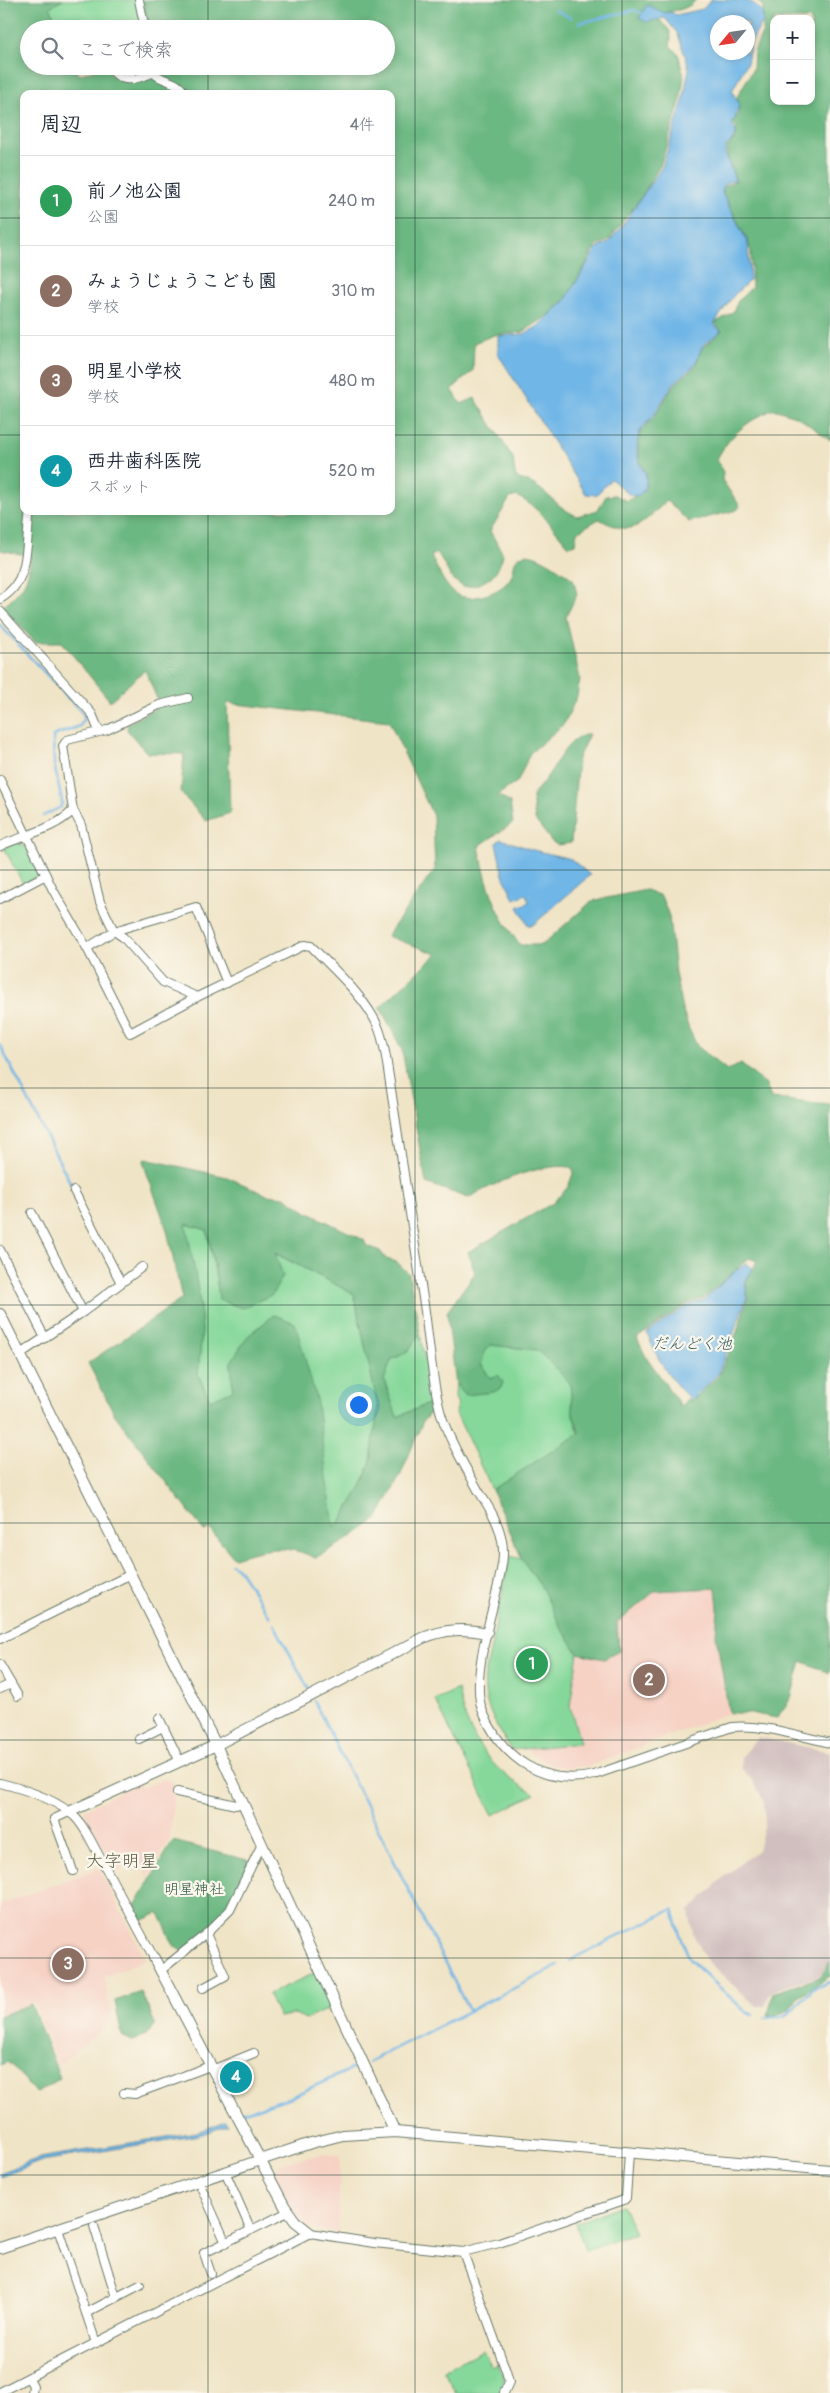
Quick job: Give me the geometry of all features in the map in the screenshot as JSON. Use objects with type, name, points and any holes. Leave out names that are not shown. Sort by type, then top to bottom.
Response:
[{"type":"street","points":[[139,0],[143,20]]},
{"type":"street","points":[[115,75],[124,80],[133,80],[141,75]]},
{"type":"street","points":[[157,75],[162,80],[178,84],[182,90]]},
{"type":"street","points":[[0,599],[15,588],[22,575],[30,515]]},
{"type":"street","points":[[0,611],[92,714],[99,731]]},
{"type":"street","points":[[188,698],[159,705],[115,727],[67,740],[63,746],[74,810],[81,824],[100,902],[114,931],[123,937],[163,982],[197,997]]},
{"type":"street","points":[[0,780],[46,875],[87,948],[130,1033],[197,997],[298,948],[311,946],[369,1010],[379,1027],[388,1070],[439,1405],[454,1444],[497,1523],[502,1540],[501,1569],[479,1679],[482,1709],[508,1752],[524,1765],[544,1775],[565,1779],[594,1775],[732,1727],[762,1728],[830,1743]]},
{"type":"street","points":[[0,846],[28,836],[62,819],[74,810]]},
{"type":"street","points":[[0,899],[46,875]]},
{"type":"street","points":[[87,948],[114,931],[196,908],[227,983]]},
{"type":"street","points":[[74,1192],[121,1283]]},
{"type":"street","points":[[32,1213],[83,1312]]},
{"type":"street","points":[[0,1250],[45,1338]]},
{"type":"street","points":[[20,1354],[83,1312],[142,1268]]},
{"type":"street","points":[[0,1314],[216,1745],[395,2132]]},
{"type":"street","points":[[0,1639],[131,1574]]},
{"type":"street","points":[[73,1871],[54,1819],[216,1745],[429,1635],[456,1630],[487,1632]]},
{"type":"street","points":[[0,1665],[18,1696]]},
{"type":"street","points":[[0,1689],[11,1684]]},
{"type":"street","points":[[159,1718],[180,1762]]},
{"type":"street","points":[[139,1739],[163,1727]]},
{"type":"street","points":[[0,1783],[29,1792],[69,1812],[78,1820],[89,1836],[288,2212],[310,2233],[365,2242],[463,2252],[513,2238],[624,2200],[626,2198],[629,2153]]},
{"type":"street","points":[[177,1792],[236,1805],[243,1803]]},
{"type":"street","points":[[160,1971],[206,1934],[230,1910],[262,1844]]},
{"type":"street","points":[[203,1988],[225,1976],[206,1934]]},
{"type":"street","points":[[124,2093],[135,2094],[254,2054]]},
{"type":"street","points":[[0,2248],[328,2138],[362,2133],[395,2132],[830,2170]]},
{"type":"street","points":[[228,2178],[251,2230]]},
{"type":"street","points":[[201,2187],[226,2242]]},
{"type":"street","points":[[211,2274],[204,2253],[288,2212]]},
{"type":"street","points":[[94,2226],[116,2297]]},
{"type":"street","points":[[58,2228],[96,2343]]},
{"type":"street","points":[[0,2392],[310,2233]]},
{"type":"street","points":[[463,2252],[506,2370],[509,2382],[504,2393]]},
{"type":"street","points":[[86,2313],[140,2285]]},
{"type":"street","points":[[29,2378],[33,2386],[32,2393]]},
{"type":"shaded area","points":[[716,1588],[718,1609],[716,1635],[729,1713],[589,1766],[567,1768],[555,1766],[526,1749],[580,1742],[570,1706],[578,1653],[655,1590]]},
{"type":"shaded area","points":[[758,1737],[830,1752],[830,1960],[820,1976],[777,1989],[769,1995],[765,2006],[756,2006],[707,1961],[693,1934],[689,1911],[726,1875],[758,1850],[765,1823],[764,1801],[753,1781],[741,1768],[741,1758]]},
{"type":"shaded area","points":[[163,1779],[173,1782],[174,1795],[170,1839],[148,1878],[138,1860],[116,1872],[84,1810],[139,1782],[142,1788]]},
{"type":"shaded area","points":[[99,1868],[145,1959],[126,1969],[104,1976],[112,2021],[59,2065],[56,2062],[34,2002],[0,2015],[0,1905]]},
{"type":"shaded area","points":[[323,2154],[340,2155],[338,2233],[314,2229],[304,2224],[295,2215],[274,2171],[278,2166],[286,2162]]},
{"type":"green space","points":[[0,0],[63,0],[50,7],[55,20],[20,20],[20,75],[113,75],[123,82],[129,83],[143,81],[156,75],[395,75],[395,20],[148,20],[144,0],[696,0],[682,9],[659,15],[657,19],[665,24],[669,30],[671,37],[670,46],[678,53],[684,76],[680,102],[660,166],[641,197],[609,240],[595,247],[565,300],[549,315],[523,332],[494,335],[474,343],[473,371],[452,389],[461,404],[475,398],[513,458],[515,474],[518,479],[535,485],[562,507],[577,516],[598,510],[606,496],[615,495],[627,501],[645,490],[647,475],[640,461],[638,446],[640,432],[655,416],[674,385],[696,366],[701,349],[722,331],[715,323],[733,312],[738,301],[752,287],[751,252],[748,241],[723,193],[723,187],[736,181],[727,155],[727,147],[735,139],[737,128],[733,122],[739,110],[737,97],[753,69],[755,50],[763,31],[763,6],[755,0],[830,0],[830,440],[798,417],[774,409],[748,423],[734,435],[717,459],[723,472],[722,480],[740,506],[737,510],[689,522],[667,501],[643,522],[629,528],[611,525],[599,519],[577,532],[575,544],[569,546],[539,512],[517,496],[510,498],[490,531],[503,554],[498,568],[490,578],[478,584],[464,587],[452,579],[438,553],[431,556],[446,584],[459,596],[475,597],[501,588],[511,577],[514,564],[519,556],[528,554],[549,562],[573,579],[577,594],[566,617],[580,679],[577,696],[564,724],[530,753],[518,781],[498,795],[510,803],[513,823],[479,846],[493,898],[504,922],[520,945],[542,945],[592,901],[646,890],[661,896],[669,916],[675,973],[682,1009],[697,1046],[727,1070],[741,1064],[766,1085],[771,1098],[830,1104],[830,1673],[801,1661],[791,1698],[777,1718],[750,1713],[729,1713],[716,1635],[718,1609],[716,1588],[655,1591],[617,1623],[619,1651],[604,1659],[578,1653],[560,1625],[542,1588],[522,1559],[492,1490],[580,1433],[573,1415],[570,1383],[537,1350],[491,1345],[485,1352],[481,1364],[490,1378],[498,1375],[503,1382],[501,1388],[494,1392],[465,1395],[456,1385],[447,1312],[475,1273],[468,1252],[553,1203],[568,1187],[574,1171],[570,1167],[558,1167],[531,1171],[491,1186],[468,1198],[426,1183],[402,1050],[380,1007],[437,954],[387,936],[435,869],[433,816],[389,721],[227,703],[230,813],[206,821],[181,793],[184,754],[147,753],[127,730],[128,724],[160,706],[145,670],[110,701],[62,642],[35,642],[2,607],[20,590],[28,574],[31,556],[0,550]],"holes":[[[749,1258],[757,1261],[746,1282],[748,1297],[737,1332],[719,1375],[692,1401],[687,1399],[683,1404],[677,1406],[678,1402],[645,1355],[637,1338],[687,1304],[704,1298]]]},
{"type":"green space","points":[[47,0],[143,0],[147,20],[55,20]]},
{"type":"green space","points":[[589,734],[578,758],[571,843],[558,845],[552,842],[535,820],[532,796],[570,744]]},
{"type":"green space","points":[[14,843],[24,845],[27,848],[40,869],[37,877],[23,884],[4,848]]},
{"type":"green space","points":[[145,1159],[227,1177],[267,1195],[285,1197],[307,1212],[364,1240],[366,1245],[380,1251],[386,1259],[397,1262],[409,1274],[420,1334],[407,1352],[391,1360],[384,1380],[397,1417],[433,1402],[435,1406],[423,1421],[401,1474],[377,1519],[347,1540],[315,1558],[294,1550],[275,1549],[234,1558],[210,1529],[204,1531],[115,1415],[88,1363],[182,1299],[167,1230],[143,1162]],"holes":[[[186,1224],[207,1230],[219,1300],[242,1308],[272,1295],[283,1276],[275,1253],[354,1294],[378,1407],[371,1461],[360,1489],[340,1522],[334,1527],[316,1398],[295,1323],[274,1315],[247,1337],[231,1362],[233,1390],[210,1400],[198,1375],[202,1330],[199,1295]]]},
{"type":"green space","points":[[185,1224],[207,1230],[220,1300],[274,1253],[354,1294],[378,1407],[371,1461],[360,1489],[340,1522],[334,1528],[274,1315],[247,1337],[231,1362],[233,1391],[210,1400],[198,1375],[202,1330],[199,1295]]},
{"type":"green space","points":[[420,1334],[433,1402],[397,1417],[384,1380],[391,1360],[408,1352]]},
{"type":"green space","points":[[490,1345],[537,1350],[570,1383],[573,1415],[579,1434],[492,1490],[455,1411],[458,1404],[455,1398],[456,1382],[490,1378],[481,1364],[485,1352]]},
{"type":"green space","points":[[510,1556],[522,1559],[542,1588],[560,1625],[578,1653],[570,1706],[580,1743],[512,1750],[491,1715],[486,1696],[485,1676]]},
{"type":"green space","points":[[458,1689],[464,1715],[483,1751],[502,1772],[535,1794],[493,1815],[435,1700]]},
{"type":"green space","name":"明星神社","points":[[173,1841],[255,1862],[230,1910],[184,1953],[174,1946],[159,1913],[139,1922],[133,1909]]},
{"type":"green space","points":[[830,1960],[830,1976],[799,1996],[789,2010],[773,2016],[768,2015],[773,1993],[821,1977]]},
{"type":"green space","points":[[315,1973],[318,1974],[334,2007],[306,2019],[295,2014],[279,2017],[268,1994]]},
{"type":"green space","points":[[141,1992],[155,2024],[146,2035],[132,2041],[122,2036],[115,2001]]},
{"type":"green space","points":[[31,2004],[60,2078],[37,2093],[11,2065],[7,2062],[0,2065],[0,2016]]},
{"type":"green space","points":[[622,2205],[635,2233],[586,2251],[575,2223]]},
{"type":"green space","points":[[483,2350],[492,2367],[498,2364],[503,2387],[498,2393],[456,2393],[443,2370]]},
{"type":"water","points":[[711,0],[743,0],[753,3],[762,12],[763,21],[755,35],[755,15],[710,15],[710,60],[748,60],[732,91],[739,104],[735,119],[732,122],[736,132],[733,140],[726,146],[725,153],[735,180],[724,184],[722,193],[748,243],[750,280],[733,296],[714,324],[721,331],[703,345],[694,366],[673,384],[654,415],[639,432],[637,447],[639,462],[646,475],[646,483],[642,493],[637,496],[630,495],[611,479],[596,495],[586,494],[498,354],[498,336],[524,334],[537,327],[565,301],[596,249],[609,242],[622,226],[662,167],[683,101],[689,68],[678,34],[665,18],[646,22],[639,18],[647,5],[665,13],[671,12],[676,15],[703,9]]},
{"type":"water","points":[[501,839],[533,850],[571,859],[590,875],[533,925],[528,925],[518,907],[529,902],[526,894],[514,899],[503,875],[496,843]]},
{"type":"water","name":"だんどく池","points":[[746,1264],[753,1269],[745,1281],[747,1297],[718,1374],[691,1400],[676,1385],[665,1369],[647,1333],[687,1306],[704,1300],[735,1271]]},
{"type":"water","points":[[226,2121],[228,2125],[199,2135],[42,2161],[0,2177],[0,2173],[39,2158],[197,2132]]},
{"type":"waterway","points":[[556,10],[571,18]]},
{"type":"waterway","points":[[579,23],[635,10],[641,13]]},
{"type":"waterway","points":[[0,625],[85,716],[80,726],[53,736],[54,764],[62,802],[61,807],[43,816]]},
{"type":"waterway","points":[[0,1045],[71,1184]]},
{"type":"waterway","points":[[231,1564],[237,1567],[270,1617]]},
{"type":"waterway","points":[[274,1624],[309,1690]]},
{"type":"waterway","points":[[314,1701],[469,2011]]},
{"type":"waterway","points":[[570,1960],[673,1909],[679,1932],[690,1960],[746,2012],[753,2015]]},
{"type":"waterway","points":[[368,2062],[558,1966]]},
{"type":"waterway","points":[[765,2018],[786,2016],[814,1988],[830,1982]]},
{"type":"waterway","points":[[241,2113],[291,2097],[358,2066]]},
{"type":"place","name":"前ノ池公園","points":[[532,1664]]},
{"type":"place","name":"みょうじょうこども園","points":[[649,1680]]},
{"type":"place","name":"明星小学校","points":[[68,1964]]},
{"type":"place","name":"西井歯科医院","points":[[236,2077]]},
{"type":"district","name":"大字明星","points":[[122,1861]]}]
